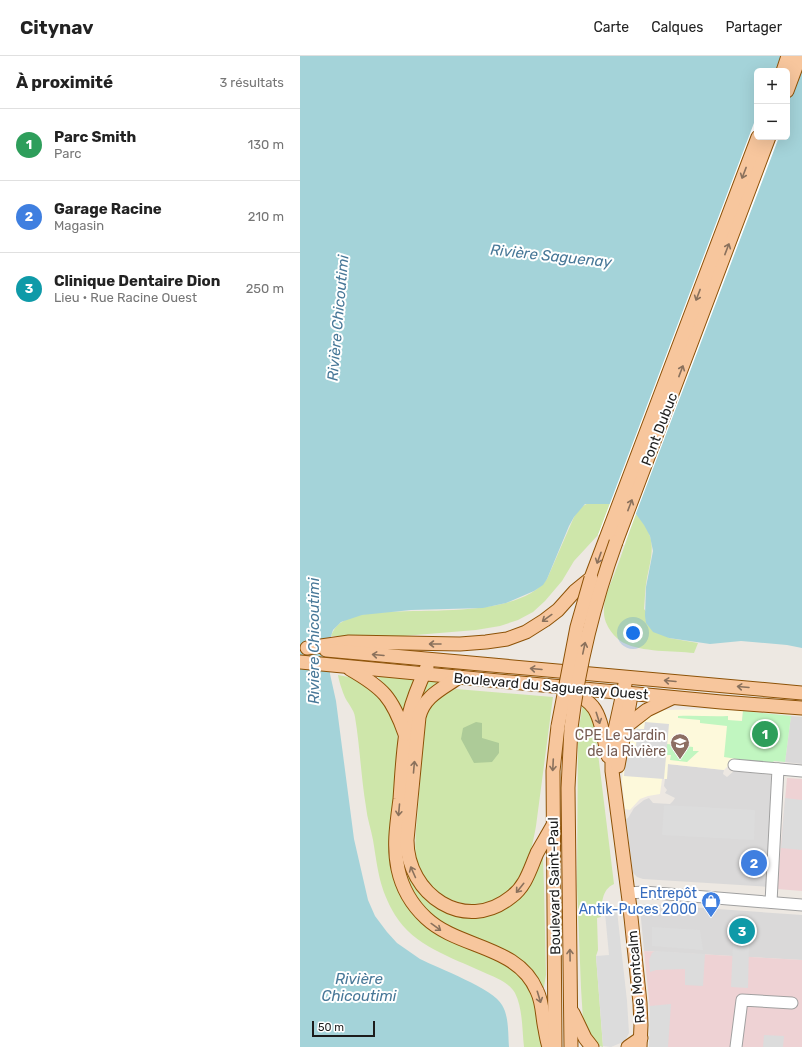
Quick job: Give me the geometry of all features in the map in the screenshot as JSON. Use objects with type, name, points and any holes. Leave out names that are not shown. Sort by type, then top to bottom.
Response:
[{"type":"main road","points":[[784,68],[788,56]]},
{"type":"main road","points":[[790,83],[800,56]]},
{"type":"main road","name":"Pont Dubuc","points":[[564,727],[577,627],[592,578],[757,140]]},
{"type":"main road","name":"Pont Dubuc","points":[[564,727],[578,678],[588,631],[606,571],[769,140]]},
{"type":"main road","points":[[348,647],[474,643],[507,639],[532,628],[552,615],[575,591],[592,578]]},
{"type":"main road","name":"Boulevard du Saguenay Ouest","points":[[304,648],[348,647],[431,660],[802,693]]},
{"type":"main road","points":[[431,660],[413,700],[406,738],[396,846],[397,864],[403,884],[410,899],[418,910],[438,928],[456,938],[504,957],[518,965],[527,974],[536,988],[541,1000],[544,1028],[549,1047]]},
{"type":"main road","name":"Boulevard du Saguenay Ouest","points":[[300,662],[802,708]]},
{"type":"main road","points":[[346,666],[370,680],[386,694],[397,712],[406,738]]},
{"type":"main road","points":[[458,677],[431,695],[423,705],[419,717],[407,840],[409,860],[416,878],[426,891],[452,908],[470,911],[492,908],[511,897],[521,888],[552,827]]},
{"type":"main road","name":"Rue Montcalm","points":[[615,787],[619,754],[625,727],[629,677]]},
{"type":"main road","points":[[567,687],[587,701],[596,710],[612,771]]},
{"type":"main road","name":"Rue Montcalm","points":[[628,693],[613,738],[611,749],[612,771],[628,893],[640,1010],[641,1042]]},
{"type":"main road","points":[[625,727],[647,710],[674,697]]},
{"type":"main road","name":"Boulevard Saint-Paul","points":[[556,1047],[555,901],[552,827],[553,761],[564,727]]},
{"type":"main road","name":"Boulevard Saint-Paul","points":[[564,727],[568,788],[572,1046]]},
{"type":"main road","points":[[571,1008],[585,1038],[592,1047]]},
{"type":"main road","points":[[628,1047],[641,1042]]},
{"type":"street","points":[[734,765],[802,771]]},
{"type":"street","points":[[771,902],[778,769]]},
{"type":"street","points":[[628,893],[640,892],[802,904]]},
{"type":"street","points":[[736,1047],[742,1000],[792,1003]]},
{"type":"shaded area","name":"CPE Le Jardin de la Rivière","points":[[724,709],[743,711],[737,761],[733,761],[724,770],[668,764],[667,779],[662,779],[660,794],[640,799],[630,810],[625,809],[622,781],[624,758],[628,743],[644,719],[661,710]]},
{"type":"shaded area","points":[[791,716],[802,717],[802,764],[785,762]]},
{"type":"shaded area","points":[[645,722],[669,724],[664,779],[624,776],[628,747],[636,747],[637,729],[644,729]]},
{"type":"shaded area","points":[[667,764],[724,770],[723,774],[727,777],[734,771],[771,775],[770,887],[643,879],[637,877],[633,873],[626,819],[634,808],[649,798],[653,803],[670,804],[673,801],[675,798],[665,793],[667,790],[664,786],[665,779],[667,779]]},
{"type":"shaded area","points":[[787,778],[802,779],[802,891],[777,889]]},
{"type":"shaded area","points":[[785,798],[802,800],[802,850],[781,848]]},
{"type":"shaded area","points":[[664,805],[755,810],[754,840],[662,835]]},
{"type":"shaded area","points":[[645,904],[802,915],[802,960],[644,951],[640,908]]},
{"type":"shaded area","points":[[617,911],[629,1033],[623,1042],[611,1047],[603,1046],[596,956],[609,955],[605,913]]},
{"type":"shaded area","points":[[652,927],[700,930],[703,950],[652,946]]},
{"type":"shaded area","points":[[733,943],[749,945],[748,988],[731,987]]},
{"type":"shaded area","points":[[644,951],[802,960],[802,1047],[651,1047],[650,1010]]},
{"type":"shaded area","points":[[655,951],[705,954],[703,986],[685,985],[685,969],[656,970],[650,972],[649,960],[652,953]]},
{"type":"shaded area","points":[[671,1004],[668,1047],[649,1047],[650,1006]]},
{"type":"shaded area","points":[[764,1035],[784,1036],[783,1047],[763,1047]]},
{"type":"green space","points":[[589,503],[610,504],[598,535],[574,561],[562,581],[545,601],[533,612],[518,620],[500,626],[476,630],[391,637],[331,636],[335,628],[340,623],[347,619],[369,613],[472,609],[516,600],[534,591],[547,579],[574,517],[582,507]]},
{"type":"green space","points":[[636,514],[643,522],[652,544],[651,559],[646,582],[644,609],[669,638],[698,643],[694,653],[648,650],[631,646],[620,641],[610,630],[606,622],[604,617],[605,598]]},
{"type":"green space","points":[[338,675],[354,678],[385,700],[397,731],[398,742],[392,841],[406,902],[499,959],[526,979],[538,1013],[541,1047],[524,1047],[520,1006],[515,993],[509,986],[496,978],[434,950],[412,935],[395,915],[382,887],[376,861],[367,815],[354,714],[344,695]]},
{"type":"green space","points":[[377,676],[415,679],[405,716],[394,695]]},
{"type":"green space","points":[[427,679],[441,681],[440,684],[425,695],[407,868],[468,916],[531,883],[543,857],[546,975],[544,987],[445,927],[416,900],[402,867],[411,725]]},
{"type":"green space","points":[[456,689],[553,697],[536,826],[528,859],[522,875],[510,890],[490,901],[477,904],[452,900],[440,894],[422,875],[417,862],[415,849],[425,719],[433,703],[440,696]]},
{"type":"green space","points":[[583,703],[589,709],[597,729],[595,729],[614,884],[604,894],[601,917],[597,918],[598,950],[596,956],[603,1047],[594,1042],[583,1020],[581,988],[577,886],[578,733]]},
{"type":"green space","points":[[743,711],[791,716],[785,762],[774,761],[771,764],[737,761],[737,759],[724,757],[727,726],[700,723],[700,720],[678,718],[678,716],[728,716],[728,720],[742,721]]},
{"type":"green space","points":[[476,722],[482,723],[482,738],[499,743],[499,753],[492,762],[474,763],[461,739],[463,728]]},
{"type":"green space","points":[[667,744],[693,747],[693,751],[699,751],[687,762],[670,760],[671,755],[666,755]]},
{"type":"water","points":[[300,56],[802,56],[802,648],[787,645],[741,641],[710,644],[669,638],[653,632],[646,623],[645,616],[646,587],[653,551],[650,536],[636,514],[610,504],[585,504],[574,517],[569,526],[547,579],[543,585],[534,591],[506,603],[483,608],[411,610],[362,615],[341,622],[333,630],[331,636],[330,674],[336,701],[354,839],[368,900],[375,916],[397,943],[420,959],[452,973],[488,992],[497,999],[502,1005],[506,1014],[509,1047],[300,1047]]},
{"type":"pier","points":[[754,123],[754,140],[778,140],[624,545],[598,535]]},
{"type":"place","name":"Parc Smith","points":[[765,734]]},
{"type":"place","name":"CPE Le Jardin de la Rivière","points":[[680,760]]},
{"type":"place","name":"Garage Racine","points":[[754,863]]},
{"type":"place","name":"Entrepôt Antik-Puces 2000","points":[[711,918]]},
{"type":"place","name":"Clinique Dentaire Dion","points":[[742,931]]},
{"type":"water label","name":"Rivière Saguenay","points":[[551,256]]},
{"type":"water label","name":"Rivière Chicoutimi","points":[[338,318]]},
{"type":"water label","name":"Rivière Chicoutimi","points":[[314,641]]},
{"type":"water label","name":"Rivière Chicoutimi","points":[[359,988]]}]
